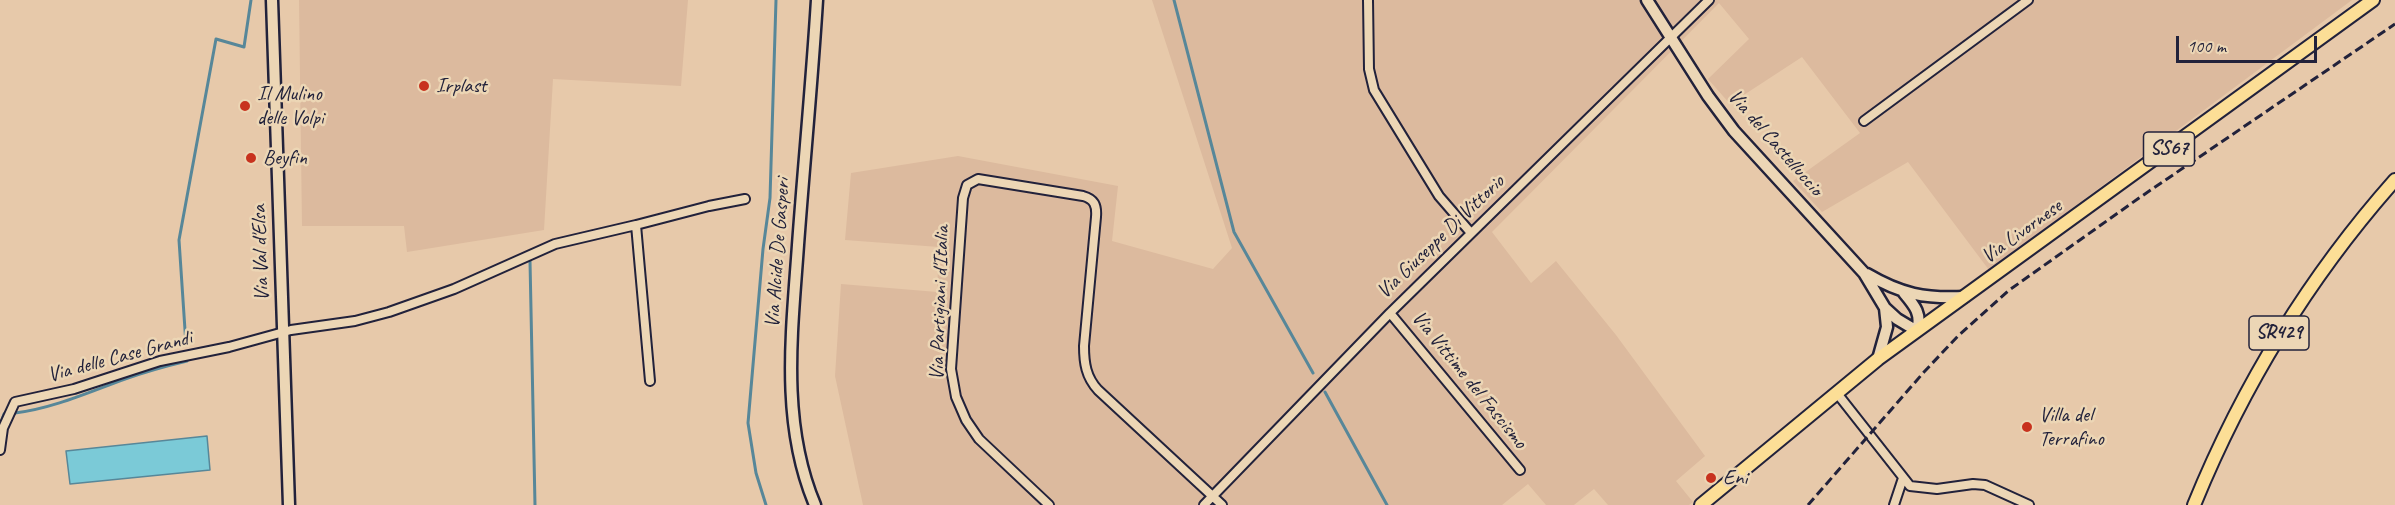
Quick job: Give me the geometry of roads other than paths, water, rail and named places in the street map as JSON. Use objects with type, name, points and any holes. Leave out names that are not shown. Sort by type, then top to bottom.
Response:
[{"type":"main road","name":"Via Livornese","points":[[1701,505],[1878,359],[2373,0]]},
{"type":"main road","name":"SR429","points":[[2194,505],[2239,405],[2282,330],[2320,274],[2395,180]]},
{"type":"street","name":"Via Val d'Elsa","points":[[272,0],[289,505]]},
{"type":"street","name":"Via Alcide De Gasperi","points":[[815,505],[794,435],[791,364],[817,0]]},
{"type":"street","points":[[1368,0],[1369,69],[1374,90],[1439,196],[1471,233]]},
{"type":"street","name":"Via del Castelluccio","points":[[1647,0],[1708,96],[1734,131],[1864,273],[1885,308],[1917,331]]},
{"type":"street","name":"Via Giuseppe Di Vittorio","points":[[1204,505],[1390,313],[1709,0]]},
{"type":"street","points":[[1863,121],[2028,0]]},
{"type":"street","name":"Via Partigiani d'Italia","points":[[1050,505],[979,439],[966,420],[956,397],[951,369],[963,198],[968,185],[978,179],[1083,196],[1093,200],[1096,211],[1084,346],[1085,363],[1090,380],[1212,496]]},
{"type":"street","points":[[284,332],[355,321],[389,312],[454,290],[555,244],[745,199]]},
{"type":"street","points":[[636,225],[650,381]]},
{"type":"street","name":"Via del Castelluccio","points":[[1864,273],[1904,293],[1936,298],[1964,297]]},
{"type":"street","points":[[1904,293],[1917,308],[1920,321],[1917,331]]},
{"type":"street","points":[[1878,359],[1887,327],[1885,308]]},
{"type":"street","name":"Via Vittime del Fascismo","points":[[1390,313],[1520,470]]},
{"type":"street","name":"Via delle Case Grandi","points":[[0,450],[3,428],[15,402],[74,389],[160,361],[229,347],[284,332]]},
{"type":"street","points":[[1836,393],[1910,486],[1919,489],[1985,485],[2029,505]]},
{"type":"street","points":[[1894,505],[1903,478]]},
{"type":"street","points":[[1212,496],[1222,505]]},
{"type":"water","points":[[207,436],[210,470],[70,484],[66,451]]},
{"type":"waterway","points":[[186,345],[179,240],[216,39],[244,47],[251,0]]},
{"type":"waterway","points":[[766,505],[756,473],[748,423],[763,249],[770,198],[776,0]]},
{"type":"waterway","points":[[1174,0],[1234,232],[1313,373]]},
{"type":"waterway","points":[[530,261],[535,505]]},
{"type":"waterway","points":[[15,413],[57,403],[133,376],[187,361]]},
{"type":"waterway","points":[[1325,392],[1387,505]]},
{"type":"waterway","points":[[0,425],[8,410]]},
{"type":"railway","points":[[1808,505],[1924,372],[1958,336],[2008,291],[2139,198],[2395,24]]},
{"type":"place","name":"Irplast","points":[[424,86]]},
{"type":"place","name":"Il Mulino delle Volpi","points":[[245,106]]},
{"type":"place","name":"Beyfin","points":[[251,158]]},
{"type":"place","name":"Villa del Terrafino","points":[[2027,427]]},
{"type":"place","name":"Eni","points":[[1711,478]]}]
